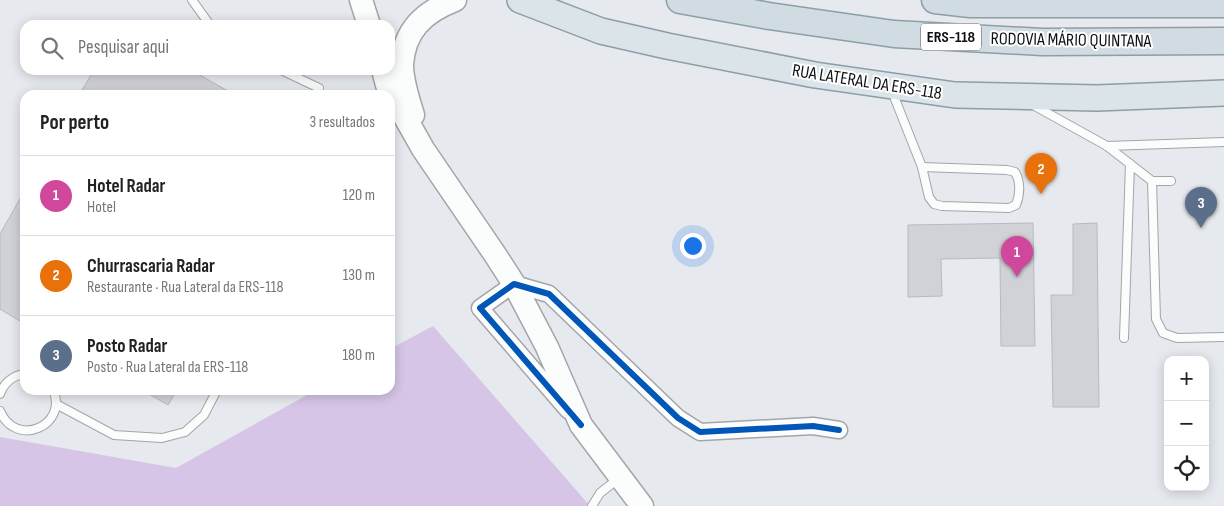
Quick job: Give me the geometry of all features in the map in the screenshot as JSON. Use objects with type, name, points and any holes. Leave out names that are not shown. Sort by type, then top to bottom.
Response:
[{"type":"highway","name":"RODOVIA MÁRIO QUINTANA","points":[[680,0],[769,16],[894,34],[1042,42],[1224,41]]},
{"type":"highway","name":"RODOVIA MÁRIO QUINTANA","points":[[935,0],[970,4],[1224,4]]},
{"type":"main road","points":[[361,0],[367,20]]},
{"type":"main road","points":[[423,149],[406,92],[402,66],[408,40],[418,22],[433,9],[455,0]]},
{"type":"main road","name":"RUA LATERAL DA ERS-118","points":[[520,0],[600,31],[815,75],[955,95],[1097,98],[1224,92]]},
{"type":"main road","points":[[384,75],[390,90]]},
{"type":"main road","points":[[395,98],[423,149],[514,284],[547,347],[581,425],[642,506]]},
{"type":"street","points":[[581,425],[480,308],[514,284],[549,294],[678,418],[700,432],[813,426],[839,430]]},
{"type":"lane","points":[[192,0],[206,20]]},
{"type":"lane","points":[[292,75],[319,88]]},
{"type":"lane","points":[[894,87],[895,99],[922,168],[929,197],[934,204],[942,206],[1009,208],[1016,205],[1019,179],[1015,172],[1007,170],[922,168]]},
{"type":"lane","points":[[1019,97],[1107,146],[1152,181],[1171,181]]},
{"type":"lane","points":[[1107,146],[1224,142]]},
{"type":"lane","points":[[1124,338],[1130,164]]},
{"type":"lane","points":[[1152,181],[1156,319],[1163,333],[1177,338],[1224,337]]},
{"type":"lane","points":[[0,394],[5,384],[12,378],[20,376]]},
{"type":"lane","points":[[0,411],[3,418],[16,429],[34,430],[49,421],[54,413],[56,404],[53,395]]},
{"type":"lane","points":[[56,404],[114,434],[162,438],[185,432],[204,415],[215,395]]},
{"type":"lane","points":[[592,506],[600,493],[621,477]]},
{"type":"shaded area","points":[[433,326],[590,506],[0,506],[0,437],[176,468],[307,395],[395,395],[395,346]]},
{"type":"building","points":[[91,75],[200,75],[226,90],[82,90]]},
{"type":"building","points":[[20,199],[20,321],[0,309],[0,234]]},
{"type":"building","points":[[1033,223],[1035,346],[1001,346],[1000,258],[941,259],[942,296],[908,297],[908,225]]},
{"type":"building","points":[[1097,223],[1099,407],[1053,407],[1051,295],[1073,295],[1073,224]]},
{"type":"building","points":[[151,395],[174,395],[168,405]]},
{"type":"cycle path","points":[[581,425],[480,308],[514,284],[549,294],[678,418],[700,432],[813,426],[839,430]]},
{"type":"place","name":"Churrascaria Radar","points":[[1041,194]]},
{"type":"place","name":"Posto Radar","points":[[1201,228]]},
{"type":"place","name":"Hotel Radar","points":[[1017,277]]}]
